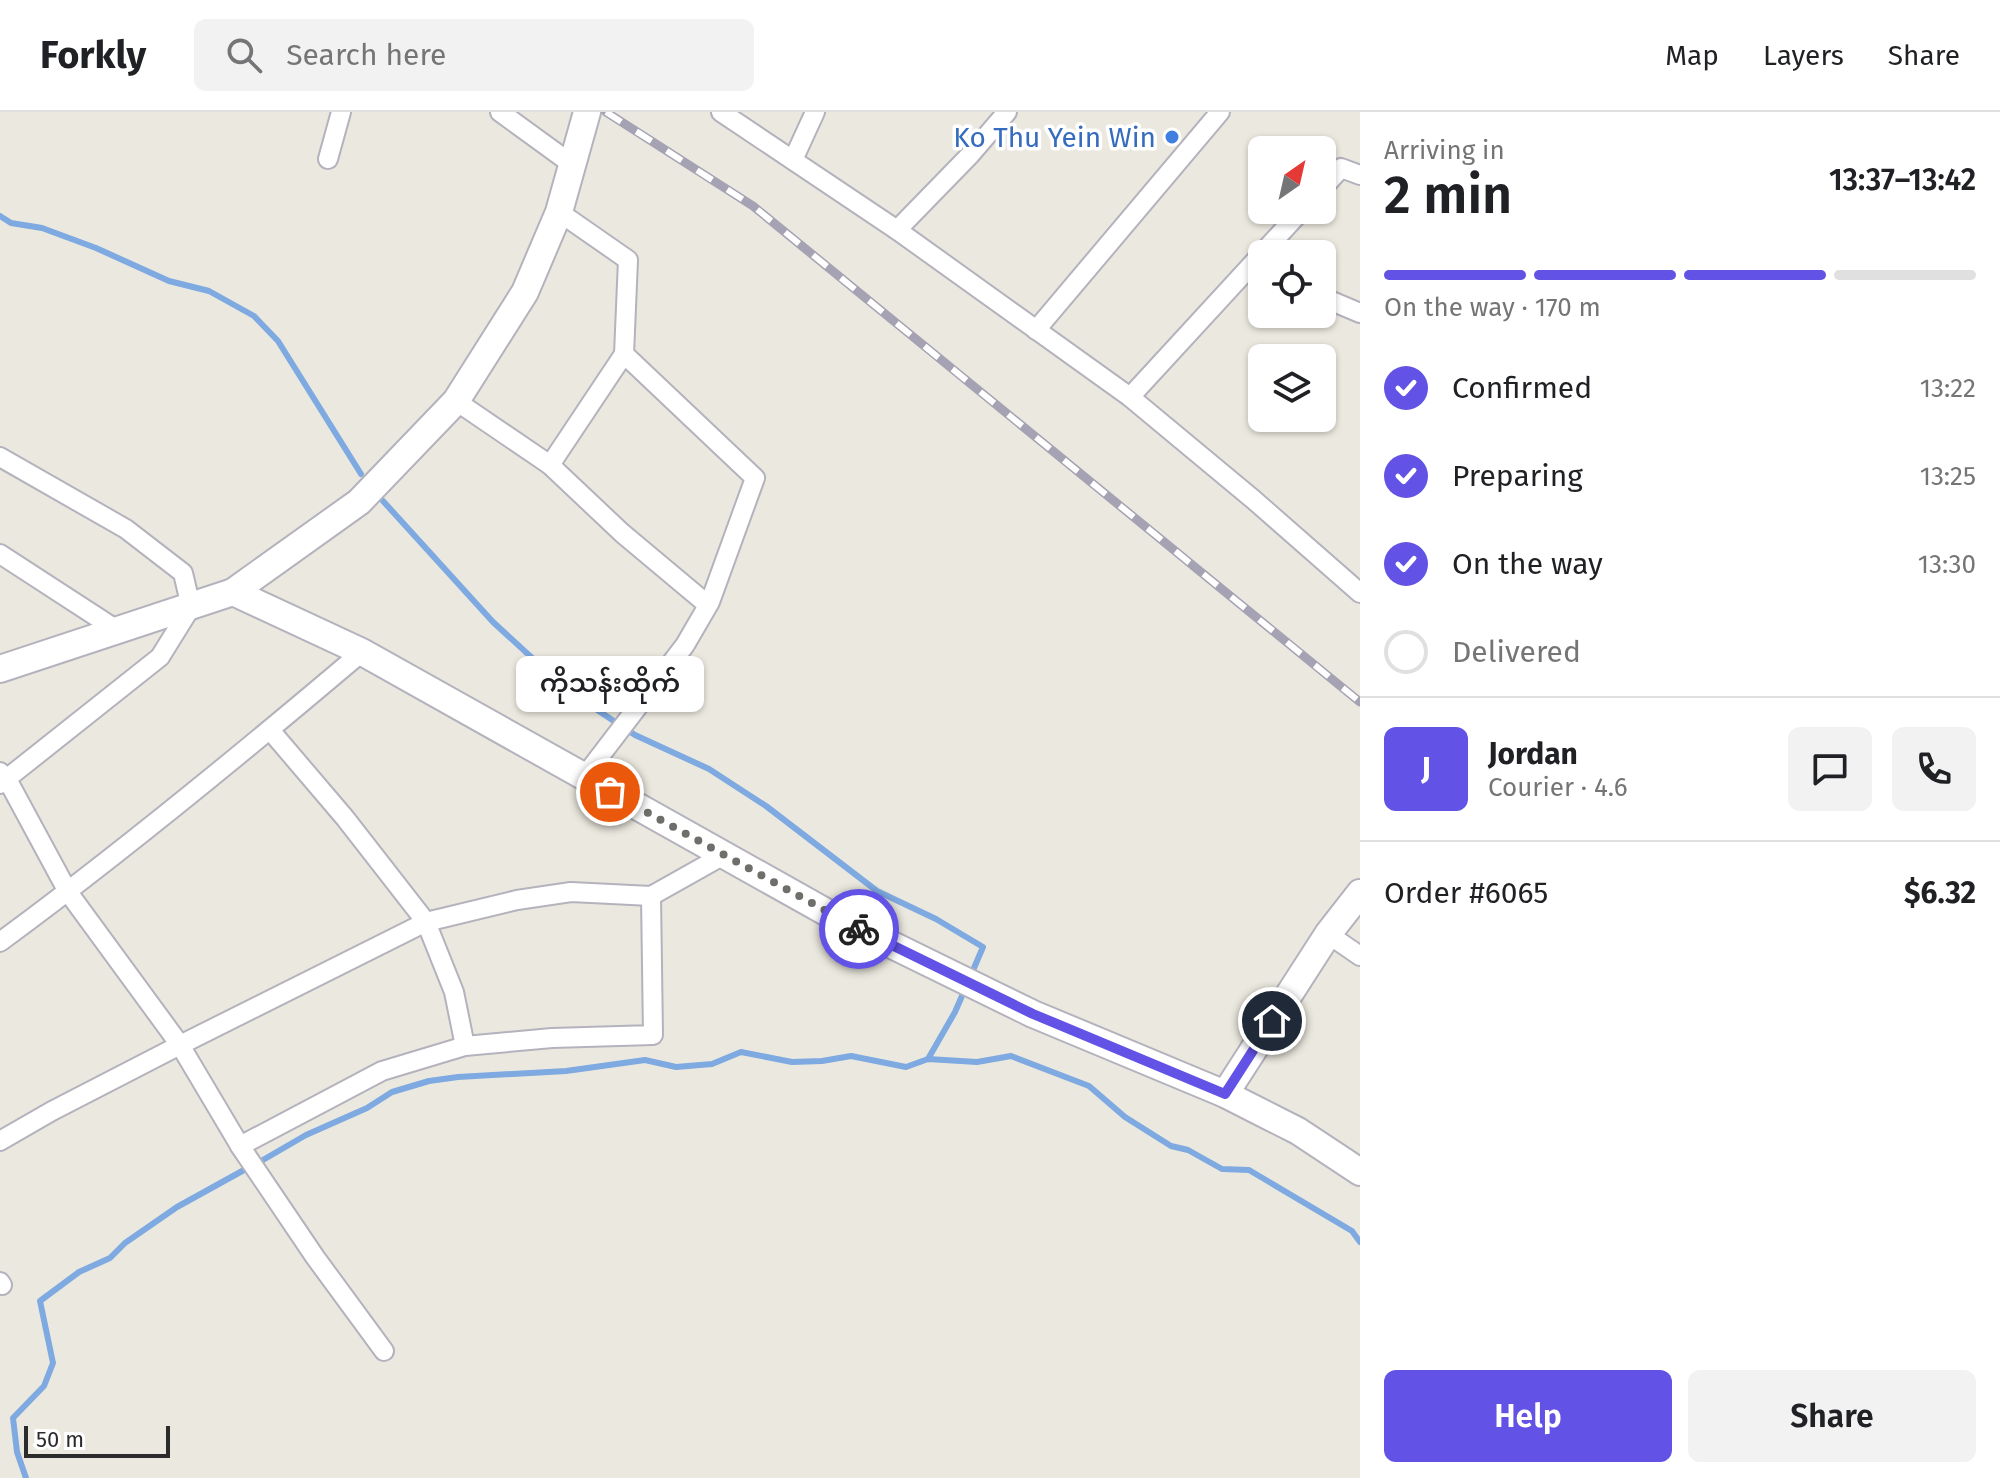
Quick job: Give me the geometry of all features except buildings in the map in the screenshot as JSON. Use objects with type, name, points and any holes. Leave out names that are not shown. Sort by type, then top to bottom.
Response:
[{"type":"street","points":[[328,159],[341,112]]},
{"type":"street","points":[[500,112],[566,160],[570,170]]},
{"type":"street","points":[[0,669],[233,592],[359,502],[456,401],[525,292],[559,212],[587,112]]},
{"type":"street","points":[[721,112],[741,118],[793,160],[897,230],[1130,397],[1360,593]]},
{"type":"street","points":[[793,160],[815,112]]},
{"type":"street","points":[[897,230],[1007,112]]},
{"type":"street","points":[[1036,330],[1220,112]]},
{"type":"street","points":[[1336,174],[1341,168],[1360,175]]},
{"type":"street","points":[[550,465],[624,354],[628,260],[559,212]]},
{"type":"street","points":[[1279,240],[1291,224]]},
{"type":"street","points":[[1130,397],[1248,278]]},
{"type":"street","points":[[1336,303],[1360,313]]},
{"type":"street","points":[[584,777],[685,645],[708,605],[755,478],[624,354]]},
{"type":"street","points":[[456,401],[550,465],[622,533],[708,605]]},
{"type":"street","points":[[0,457],[126,529],[183,573],[191,607],[160,657],[2,778],[68,892],[180,1045],[240,1146],[315,1257],[384,1351]]},
{"type":"street","points":[[0,554],[117,630]]},
{"type":"street","points":[[233,592],[362,652],[833,916],[1033,1014],[1225,1094],[1298,1131],[1360,1172]]},
{"type":"street","points":[[0,942],[68,892],[362,652]]},
{"type":"street","points":[[270,730],[345,818],[426,922],[454,992],[465,1046]]},
{"type":"street","points":[[0,1141],[180,1045],[426,922],[517,900],[571,892],[651,896],[724,855]]},
{"type":"street","points":[[1225,1094],[1328,934],[1360,893]]},
{"type":"street","points":[[240,1146],[382,1071],[465,1046],[552,1038],[653,1035],[651,896]]},
{"type":"street","points":[[1328,934],[1360,956]]},
{"type":"waterway","points":[[0,216],[11,223],[42,228],[96,248],[169,281],[209,291],[254,316],[278,341],[361,474]]},
{"type":"waterway","points":[[383,501],[493,622],[567,690],[635,735],[709,769],[766,806],[877,891],[936,919],[983,947],[971,975]]},
{"type":"waterway","points":[[928,1059],[965,989]]},
{"type":"waterway","points":[[256,1164],[306,1135],[367,1108],[392,1092],[429,1081],[566,1071],[645,1060],[676,1067],[712,1064],[741,1052],[792,1062],[851,1056],[906,1067],[928,1059],[977,1062],[1011,1056],[1089,1086],[1125,1117],[1171,1146],[1188,1150],[1222,1169],[1249,1170],[1352,1231],[1360,1242]]},
{"type":"waterway","points":[[26,1478],[17,1452],[13,1418],[44,1386],[53,1363],[40,1301],[79,1272],[110,1258],[125,1243],[177,1207],[244,1170]]},
{"type":"railway","points":[[606,112],[753,206],[1360,702]]},
{"type":"way so far","points":[[610,792],[859,929]]},
{"type":"place","name":"Ko Thu Yein Win","points":[[1172,137]]},
{"type":"place","name":"ကိုသန်းထိုက်","points":[[610,792]]},
{"type":"route","points":[[859,929],[1033,1014],[1225,1094],[1272,1021]]}]
